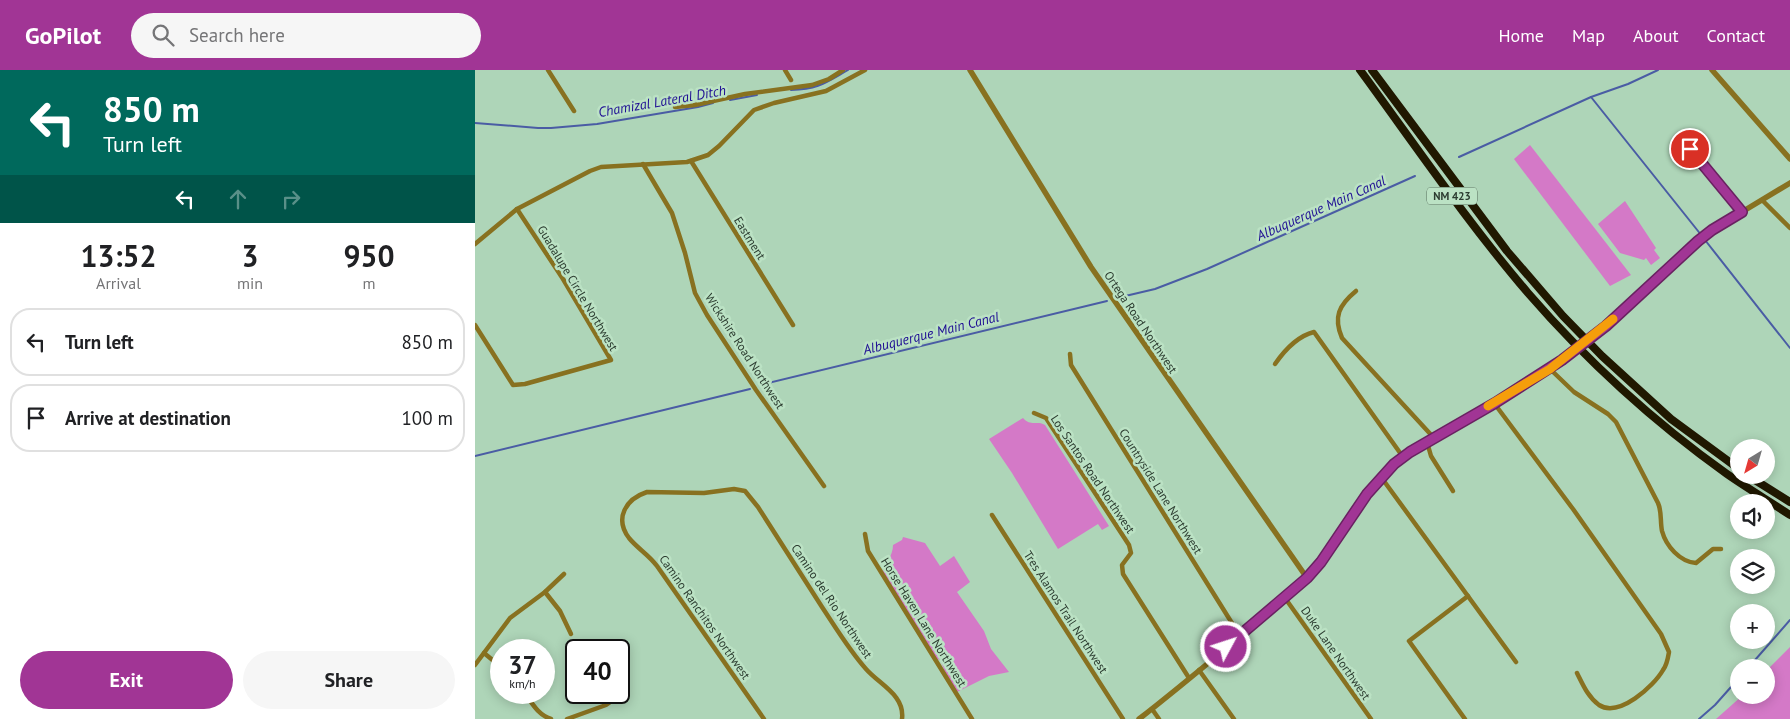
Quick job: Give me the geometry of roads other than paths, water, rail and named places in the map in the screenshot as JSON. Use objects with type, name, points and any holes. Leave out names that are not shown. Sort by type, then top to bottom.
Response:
[{"type":"highway","name":"NM 423","points":[[1359,70],[1501,260],[1545,311],[1594,362],[1653,417],[1727,474],[1790,515]]},
{"type":"highway","name":"NM 423","points":[[1372,70],[1507,251],[1563,316],[1602,356],[1671,419],[1730,462]]},
{"type":"highway","points":[[1761,484],[1790,502]]},
{"type":"street","points":[[547,70],[574,111]]},
{"type":"street","points":[[785,70],[791,80]]},
{"type":"street","points":[[675,107],[745,94],[812,85],[829,79],[843,70]]},
{"type":"street","points":[[475,244],[517,209],[595,169],[691,161],[708,155],[754,110],[774,103],[826,92],[865,70]]},
{"type":"street","name":"Ortega Road Northwest","points":[[970,70],[1091,267],[1307,578]]},
{"type":"street","points":[[1712,70],[1790,159]]},
{"type":"street","points":[[1690,149],[1742,212]]},
{"type":"street","name":"Eastment","points":[[691,161],[793,325]]},
{"type":"street","name":"Wickshire Road Northwest","points":[[643,164],[672,213],[695,293],[707,315],[756,390],[824,486]]},
{"type":"street","points":[[1139,719],[1307,578],[1321,562],[1367,494],[1381,477],[1403,457],[1550,369],[1593,336],[1703,238],[1790,183]]},
{"type":"street","points":[[1762,200],[1790,228]]},
{"type":"street","name":"Guadalupe Circle Northwest","points":[[475,325],[513,385],[525,384],[611,360],[563,279],[517,209]]},
{"type":"street","points":[[1355,291],[1346,299],[1340,309],[1338,327],[1343,338],[1434,438]]},
{"type":"street","points":[[1275,364],[1297,341],[1314,332],[1403,457]]},
{"type":"street","name":"Countryside Lane Northwest","points":[[1070,354],[1071,365],[1240,636]]},
{"type":"street","points":[[1550,369],[1574,392],[1616,422],[1658,503],[1661,510],[1663,534],[1677,555],[1687,561],[1696,562],[1713,550],[1721,549]]},
{"type":"street","points":[[1495,403],[1661,634],[1669,652],[1663,672],[1645,693],[1629,702],[1612,708],[1601,706],[1589,696],[1577,673]]},
{"type":"street","name":"Los Santos Road Northwest","points":[[1034,414],[1046,418],[1129,545],[1131,553],[1121,565],[1123,574],[1189,678]]},
{"type":"street","points":[[1427,442],[1431,456],[1453,490]]},
{"type":"street","points":[[1381,477],[1516,662]]},
{"type":"street","name":"Camino Ranchitos Northwest","points":[[745,491],[734,489],[704,493],[647,492],[638,495],[625,506],[623,521],[625,531],[630,539],[657,566],[764,719]]},
{"type":"street","name":"Camino del Rio Northwest","points":[[745,491],[758,507],[842,638],[866,669],[884,687],[892,692],[901,703],[902,719]]},
{"type":"street","name":"Tres Alamos Trail Northwest","points":[[992,515],[1123,719]]},
{"type":"street","name":"Horse Haven Lane Northwest","points":[[865,534],[868,551],[972,719]]},
{"type":"street","points":[[475,665],[510,618],[545,592],[564,574]]},
{"type":"street","points":[[545,592],[560,611],[571,634]]},
{"type":"street","points":[[1465,719],[1409,641],[1468,596]]},
{"type":"street","name":"Duke Lane Northwest","points":[[1285,598],[1371,719]]},
{"type":"street","points":[[484,654],[490,659]]},
{"type":"street","points":[[1199,670],[1234,719]]},
{"type":"street","points":[[532,704],[544,717],[551,719]]},
{"type":"street","points":[[567,719],[607,704]]},
{"type":"street","points":[[1152,709],[1159,719]]},
{"type":"waterway","name":"Chamizal Lateral Ditch","points":[[791,90],[815,87],[848,70]]},
{"type":"waterway","name":"Albuquerque Main Canal","points":[[1459,157],[1591,97],[1628,84],[1658,70]]},
{"type":"waterway","name":"Chamizal Lateral Ditch","points":[[730,100],[757,95]]},
{"type":"waterway","name":"Albuquerque Main Canal","points":[[1591,97],[1702,236]]},
{"type":"waterway","name":"Chamizal Lateral Ditch","points":[[475,123],[551,128],[597,124],[713,103]]},
{"type":"waterway","name":"Albuquerque Main Canal","points":[[1121,297],[1155,289],[1207,269],[1415,176]]},
{"type":"waterway","name":"Albuquerque Main Canal","points":[[1705,240],[1790,348]]},
{"type":"waterway","name":"Albuquerque Main Canal","points":[[760,385],[1107,301]]},
{"type":"waterway","name":"Albuquerque Main Canal","points":[[475,456],[750,389]]},
{"type":"waterway","points":[[1756,659],[1790,620]]},
{"type":"waterway","points":[[1699,719],[1730,688]]}]
